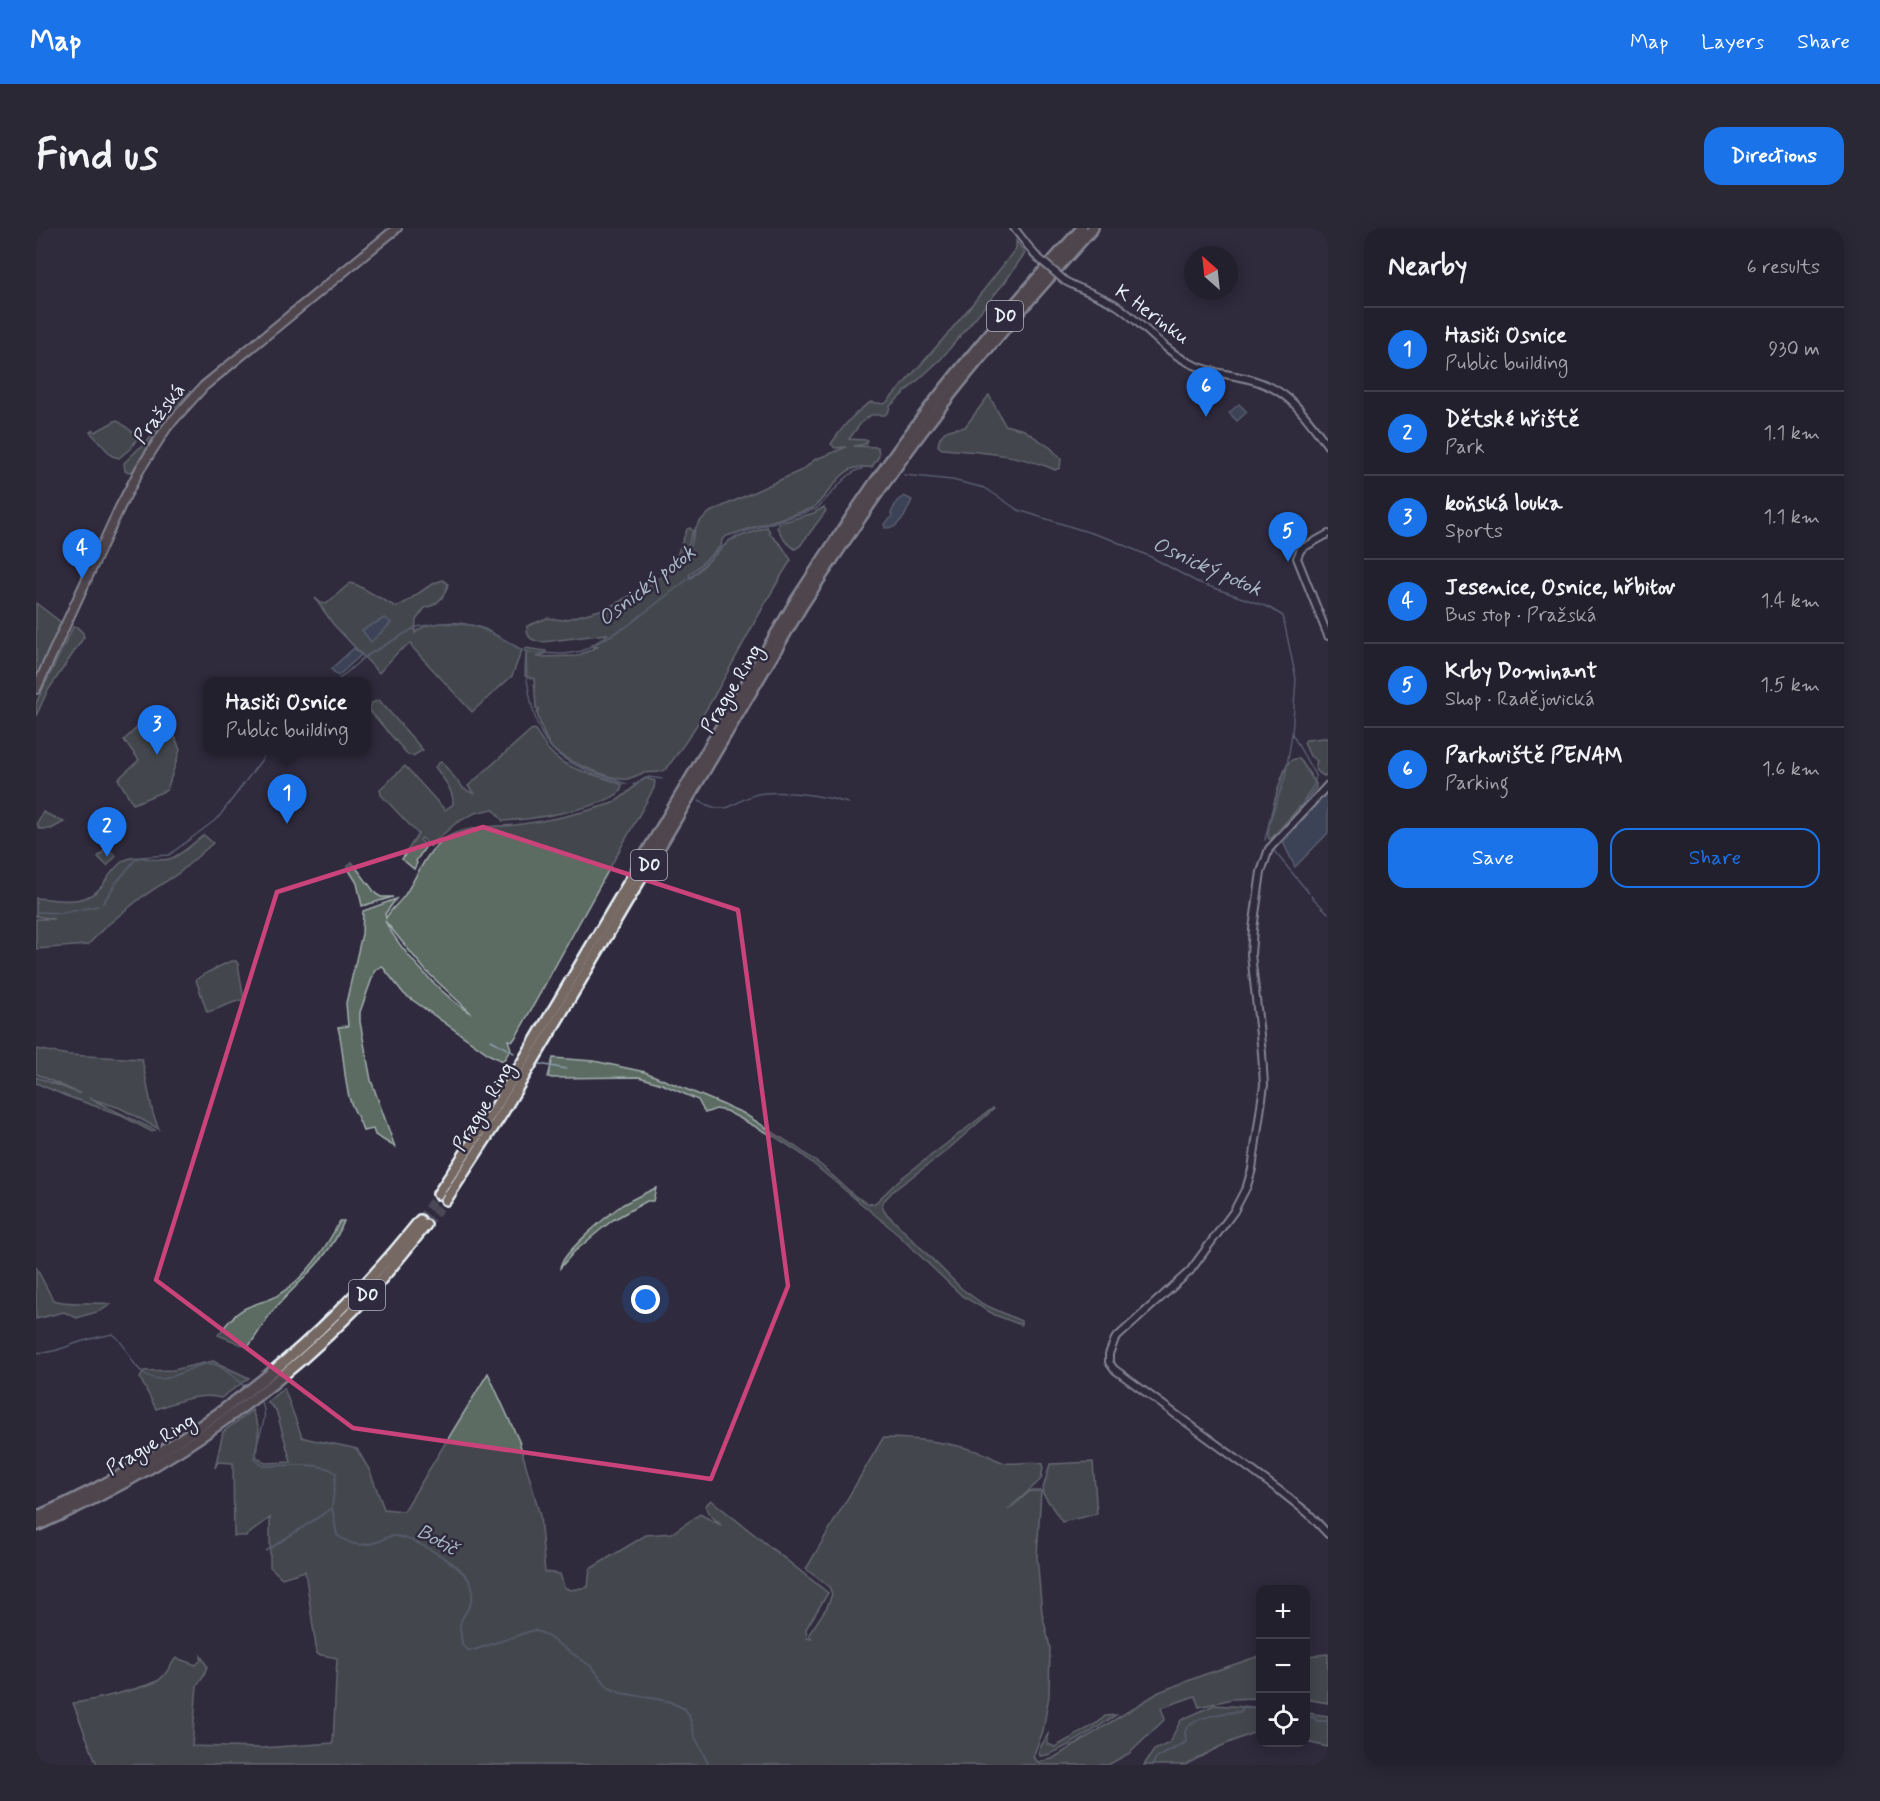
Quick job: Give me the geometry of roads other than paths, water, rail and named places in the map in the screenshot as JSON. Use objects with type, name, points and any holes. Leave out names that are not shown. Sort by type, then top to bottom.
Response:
[{"type":"highway","name":"Prague Ring","points":[[442,1197],[502,1114],[802,606],[879,482],[976,349],[1082,228]]},
{"type":"highway","name":"Prague Ring","points":[[911,439],[1093,228]]},
{"type":"highway","name":"Prague Ring","points":[[36,1526],[120,1486],[191,1438],[274,1377],[358,1305],[423,1223]]},
{"type":"highway","name":"Prague Ring","points":[[36,1517],[191,1438]]},
{"type":"main road","name":"Pražská","points":[[36,689],[120,507],[140,469],[167,427],[204,386],[397,228]]},
{"type":"street","name":"K Herinku","points":[[1014,228],[1035,255],[1065,281],[1120,308],[1168,349],[1188,362],[1198,367],[1263,383],[1282,392],[1300,409],[1328,446]]},
{"type":"street","points":[[1328,534],[1301,549],[1297,558],[1328,636]]},
{"type":"street","points":[[1328,785],[1269,849],[1261,872],[1251,954],[1263,1053],[1264,1085],[1252,1169],[1247,1186],[1234,1211],[1203,1254],[1171,1290],[1116,1339],[1109,1354],[1109,1362],[1114,1369],[1280,1491],[1309,1514],[1328,1534]]},
{"type":"water","points":[[1239,404],[1247,412],[1237,421],[1229,413]]},
{"type":"water","points":[[904,496],[912,500],[904,517],[894,527],[885,528],[884,524],[892,517],[891,513],[897,501]]},
{"type":"water","points":[[385,618],[391,623],[371,642],[362,630]]},
{"type":"water","points":[[354,648],[361,655],[338,676],[331,669]]},
{"type":"water","points":[[1328,791],[1328,833],[1295,867],[1283,842]]},
{"type":"waterway","name":"Osnický potok","points":[[720,549],[738,534],[816,509],[844,480],[862,469]]},
{"type":"waterway","name":"Osnický potok","points":[[904,475],[952,480],[985,488],[1018,510],[1110,539],[1151,557],[1197,582],[1268,607],[1283,616],[1296,679],[1292,734],[1285,778],[1265,840]]},
{"type":"waterway","name":"Osnický potok","points":[[524,651],[565,654],[582,651],[626,627],[688,579],[719,550]]},
{"type":"waterway","name":"Osnický potok","points":[[342,677],[363,658],[416,627],[441,623],[472,625],[485,629],[522,650]]},
{"type":"waterway","points":[[526,652],[527,678]]},
{"type":"waterway","points":[[527,680],[538,726],[546,741],[556,752],[584,769],[627,784]]},
{"type":"waterway","points":[[1292,734],[1315,775],[1315,783],[1304,801]]},
{"type":"waterway","name":"Osnický potok","points":[[103,903],[135,860],[140,857],[169,855],[218,818],[263,758],[263,755]]},
{"type":"waterway","points":[[633,785],[649,777],[662,779]]},
{"type":"waterway","points":[[699,801],[711,806],[727,808],[754,795],[796,793],[848,803]]},
{"type":"waterway","name":"Osnický potok","points":[[1274,851],[1309,893]]},
{"type":"waterway","name":"Osnický potok","points":[[1311,896],[1328,913]]},
{"type":"waterway","name":"Osnický potok","points":[[36,912],[62,913],[98,906]]},
{"type":"waterway","points":[[491,1040],[514,1053]]},
{"type":"waterway","points":[[540,1064],[566,1069]]},
{"type":"waterway","name":"Botič","points":[[36,1352],[54,1351],[113,1334],[140,1370],[154,1378],[173,1377],[200,1365],[217,1365],[247,1389]]},
{"type":"waterway","name":"Botič","points":[[259,1400],[263,1406],[264,1421],[255,1459],[263,1466],[312,1466],[330,1469],[336,1473],[332,1507],[337,1535],[352,1543],[363,1545],[391,1536],[402,1537],[438,1554],[468,1579],[472,1587],[472,1600],[460,1626],[462,1645],[468,1650],[534,1630],[544,1634],[592,1667],[609,1688],[621,1693],[668,1701],[685,1709],[695,1737],[709,1765]]},
{"type":"waterway","points":[[266,1551],[331,1509]]},
{"type":"waterway","name":"Botič","points":[[1153,1765],[1155,1759],[1186,1742],[1185,1732],[1188,1727],[1201,1719],[1240,1712],[1244,1706],[1256,1708]]},
{"type":"waterway","name":"Botič","points":[[1310,1718],[1314,1717],[1317,1721],[1328,1721]]},
{"type":"tunnel","points":[[420,1220],[438,1194]]},
{"type":"tunnel","points":[[426,1225],[446,1200]]},
{"type":"place","name":"Parkoviště PENAM","points":[[1206,417]]},
{"type":"place","name":"Krby Dominant","points":[[1288,562]]},
{"type":"place","name":"Jesenice, Osnice, hřbitov","points":[[82,579]]},
{"type":"place","name":"koňská louka","points":[[157,755]]},
{"type":"place","name":"Hasiči Osnice","points":[[287,824]]},
{"type":"place","name":"Dětské hřiště","points":[[107,857]]}]
